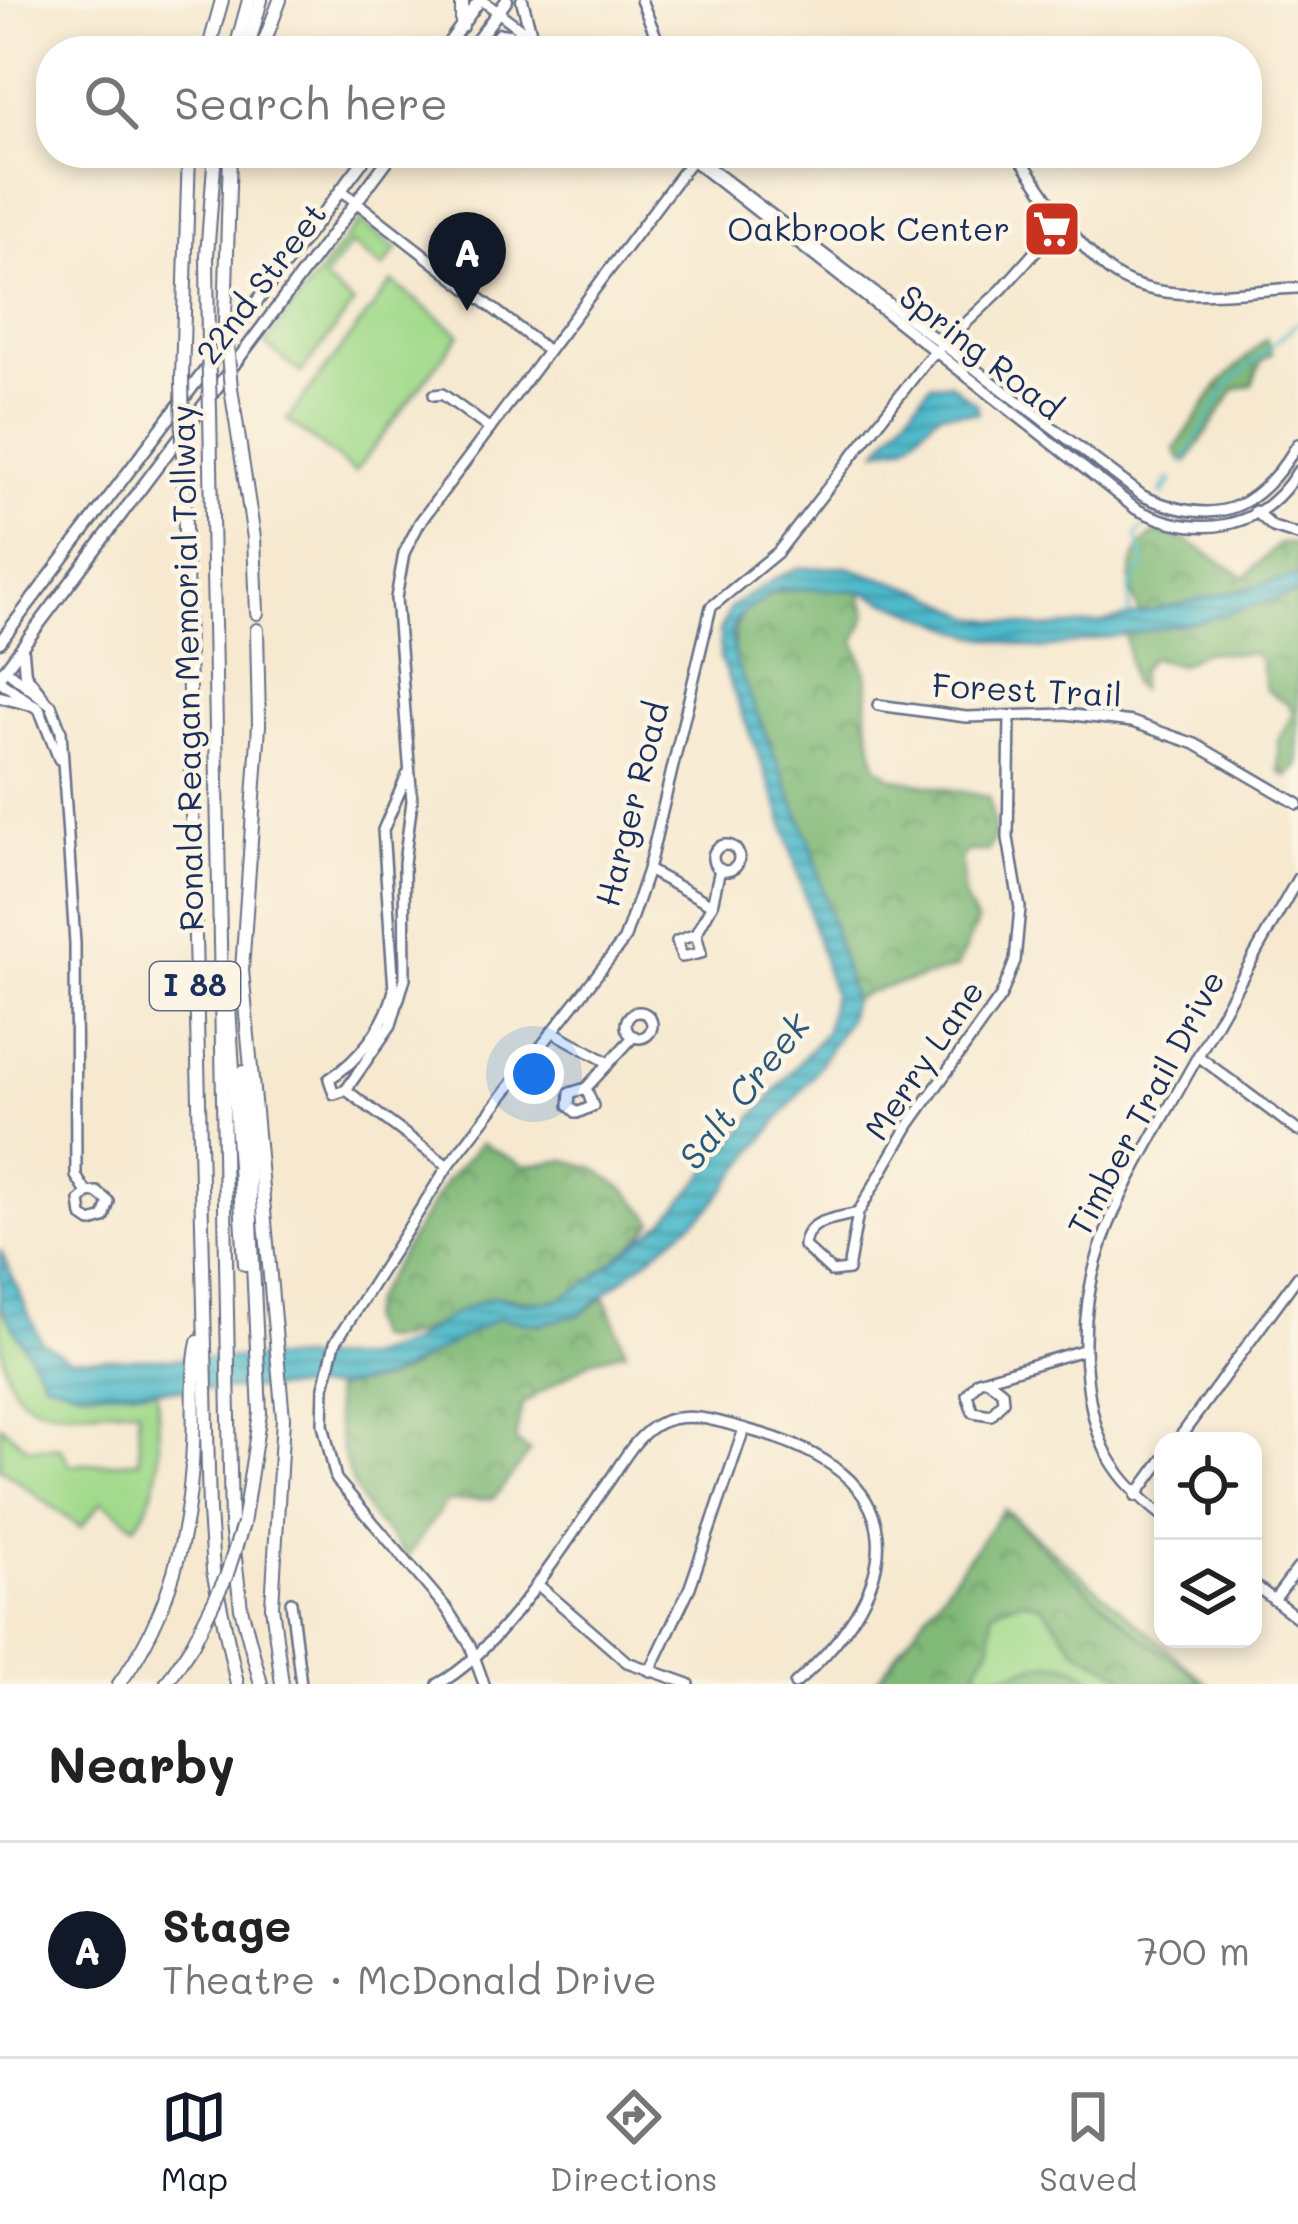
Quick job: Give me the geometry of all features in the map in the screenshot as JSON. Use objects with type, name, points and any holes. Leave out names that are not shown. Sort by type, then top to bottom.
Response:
[{"type":"highway","points":[[212,36],[222,0]]},
{"type":"highway","points":[[239,36],[249,0]]},
{"type":"highway","points":[[252,36],[261,0]]},
{"type":"highway","points":[[267,36],[280,0]]},
{"type":"highway","points":[[461,26],[462,0]]},
{"type":"highway","name":"Ronald Reagan Memorial Tollway","points":[[189,168],[182,377],[203,1340],[200,1405],[213,1571],[237,1684]]},
{"type":"highway","name":"Ronald Reagan Memorial Tollway","points":[[214,168],[207,255],[208,345],[228,1404],[236,1579],[261,1684]]},
{"type":"highway","name":"Ronald Reagan Memorial Tollway","points":[[232,168],[225,322],[254,538],[256,613]]},
{"type":"highway","name":"Ronald Reagan Memorial Tollway","points":[[257,630],[259,725],[242,970],[280,1394],[283,1468],[272,1622],[282,1684]]},
{"type":"highway","points":[[218,943],[226,971],[239,1222],[256,1348]]},
{"type":"highway","points":[[166,1684],[220,1592],[243,1524],[259,1438],[242,970]]},
{"type":"highway","points":[[119,1684],[152,1630],[181,1554],[200,1405],[195,1354],[202,1323]]},
{"type":"main road","points":[[454,36],[481,0]]},
{"type":"main road","points":[[480,36],[507,0]]},
{"type":"main road","points":[[522,0],[531,36]]},
{"type":"main road","name":"22nd Street","points":[[0,642],[358,168]]},
{"type":"main road","name":"22nd Street","points":[[1,673],[382,168]]},
{"type":"main road","points":[[0,627],[23,612]]},
{"type":"main road","points":[[0,698],[39,701],[21,660],[28,639]]},
{"type":"street","points":[[481,0],[529,36]]},
{"type":"street","points":[[641,0],[656,36]]},
{"type":"street","points":[[346,1090],[401,1000],[404,863],[412,815],[396,610],[401,562],[420,522],[682,168]]},
{"type":"street","name":"Spring Road","points":[[711,168],[1136,509],[1177,526],[1208,529],[1257,514]]},
{"type":"street","points":[[1027,168],[1107,269],[1153,290],[1298,289]]},
{"type":"street","points":[[342,191],[548,351]]},
{"type":"street","name":"Harger Road","points":[[484,1684],[476,1657],[447,1609],[336,1479],[324,1443],[323,1400],[335,1343],[448,1166],[624,940],[648,870],[711,607],[781,549],[939,347],[1002,289],[1064,219]]},
{"type":"street","name":"Spring Road","points":[[939,347],[1143,496],[1181,512],[1207,514],[1248,502]]},
{"type":"street","points":[[434,394],[442,394],[490,429]]},
{"type":"street","points":[[1298,444],[1277,476],[1248,502],[1273,527],[1298,535]]},
{"type":"street","points":[[1257,514],[1282,495],[1298,471]]},
{"type":"street","points":[[1,673],[39,701],[61,764],[75,943],[76,1176],[87,1193]]},
{"type":"street","name":"Forest Trail","points":[[878,705],[1010,717],[1094,715],[1155,728],[1210,752],[1298,803]]},
{"type":"street","name":"Merry Lane","points":[[858,1213],[810,1226],[805,1233],[803,1246],[832,1272],[841,1274],[852,1262],[858,1213],[909,1125],[1001,996],[1015,962],[1020,908],[1008,838],[1010,717]]},
{"type":"street","points":[[407,776],[382,830],[394,990],[363,1048],[343,1072],[329,1079],[331,1092],[346,1090],[448,1166]]},
{"type":"street","points":[[696,934],[712,904],[720,869]]},
{"type":"street","points":[[648,870],[712,904]]},
{"type":"street","name":"Timber Trail Drive","points":[[1154,1509],[1112,1470],[1096,1440],[1084,1349],[1087,1287],[1102,1237],[1298,878]]},
{"type":"street","points":[[552,1031],[609,1063]]},
{"type":"street","points":[[586,1088],[634,1036]]},
{"type":"street","points":[[1198,1056],[1298,1131]]},
{"type":"street","points":[[1184,1432],[1298,1276]]},
{"type":"street","points":[[988,1380],[1002,1391],[1003,1401],[992,1415],[982,1416],[968,1405],[967,1395],[978,1381],[1084,1349]]},
{"type":"street","points":[[438,1684],[476,1657],[537,1584],[652,1426],[694,1416],[822,1457],[869,1504],[880,1529],[879,1567],[869,1596],[796,1684]]},
{"type":"street","points":[[650,1671],[690,1587],[744,1429]]},
{"type":"street","points":[[1136,1496],[1154,1472]]},
{"type":"street","points":[[1274,1600],[1298,1568]]},
{"type":"street","points":[[537,1584],[627,1663],[689,1684]]},
{"type":"street","points":[[1262,1591],[1298,1618]]},
{"type":"street","points":[[291,1602],[302,1684]]},
{"type":"green space","points":[[360,221],[397,249],[383,268],[351,244],[323,280],[354,304],[301,373],[264,344]]},
{"type":"green space","points":[[392,282],[460,334],[355,472],[287,420]]},
{"type":"green space","points":[[1266,339],[1272,354],[1261,361],[1252,385],[1235,389],[1187,462],[1180,459],[1175,449],[1219,384]]},
{"type":"green space","points":[[1160,532],[1188,541],[1245,577],[1279,544],[1298,544],[1298,576],[1141,614],[1132,592],[1132,568],[1141,546]]},
{"type":"green space","points":[[840,587],[860,591],[867,615],[855,641],[868,678],[867,717],[876,765],[892,778],[989,797],[996,836],[987,851],[968,851],[961,858],[964,897],[977,923],[957,967],[853,1000],[810,841],[735,660],[734,636],[739,618],[763,597]]},
{"type":"green space","points":[[1298,593],[1298,765],[1287,777],[1279,771],[1278,741],[1292,715],[1290,705],[1266,690],[1260,660],[1254,654],[1204,652],[1180,665],[1151,658],[1140,671],[1139,690],[1132,684],[1125,633],[1201,621]]},
{"type":"green space","points":[[481,1143],[525,1166],[566,1160],[595,1168],[627,1191],[654,1221],[612,1265],[561,1298],[542,1302],[487,1299],[403,1338],[374,1338],[367,1321],[372,1301],[447,1180]]},
{"type":"green space","points":[[605,1297],[626,1351],[594,1359],[522,1404],[515,1440],[530,1452],[494,1498],[446,1502],[406,1559],[370,1515],[353,1485],[339,1438],[332,1388],[384,1380],[478,1324],[498,1318],[539,1324],[579,1315]]},
{"type":"green space","points":[[0,1305],[45,1381],[83,1391],[157,1389],[156,1478],[135,1526],[102,1501],[81,1528],[0,1468],[0,1425],[28,1448],[61,1448],[70,1465],[139,1461],[138,1408],[50,1409],[31,1404],[17,1392],[7,1373]]},
{"type":"green space","points":[[1004,1509],[1154,1638],[1154,1648],[1166,1648],[1208,1684],[874,1684]]},
{"type":"green space","points":[[1000,1515],[1010,1515],[1154,1648],[1201,1684],[1124,1684],[1121,1674],[1075,1648],[1042,1605],[1022,1600],[992,1611],[991,1645],[977,1667],[979,1676],[1067,1664],[1096,1684],[874,1684]]},
{"type":"water","points":[[950,383],[977,405],[978,413],[940,412],[906,445],[878,450],[931,384]]},
{"type":"water","points":[[847,567],[928,593],[974,617],[1043,628],[1101,623],[1298,576],[1298,593],[1201,621],[1040,649],[972,635],[860,591],[780,588],[737,618],[731,633],[735,660],[810,841],[853,1000],[848,1020],[813,1076],[709,1209],[579,1315],[538,1324],[498,1318],[384,1380],[332,1388],[83,1391],[45,1381],[0,1305],[0,1249],[41,1341],[68,1359],[362,1358],[407,1344],[462,1309],[495,1297],[527,1303],[557,1300],[584,1285],[666,1220],[826,1031],[833,994],[778,805],[720,658],[720,630],[731,607],[776,578],[799,568]]},
{"type":"waterway","points":[[1183,462],[1228,385],[1298,322]]},
{"type":"waterway","points":[[1161,492],[1169,478]]},
{"type":"waterway","points":[[1162,496],[1173,480]]},
{"type":"waterway","points":[[1129,615],[1130,587],[1145,564],[1136,536],[1150,520]]},
{"type":"place","name":"Oakbrook Center","points":[[1052,229]]},
{"type":"place","name":"Stage","points":[[467,311]]},
{"type":"water label","name":"Salt Creek","points":[[744,1091]]}]
